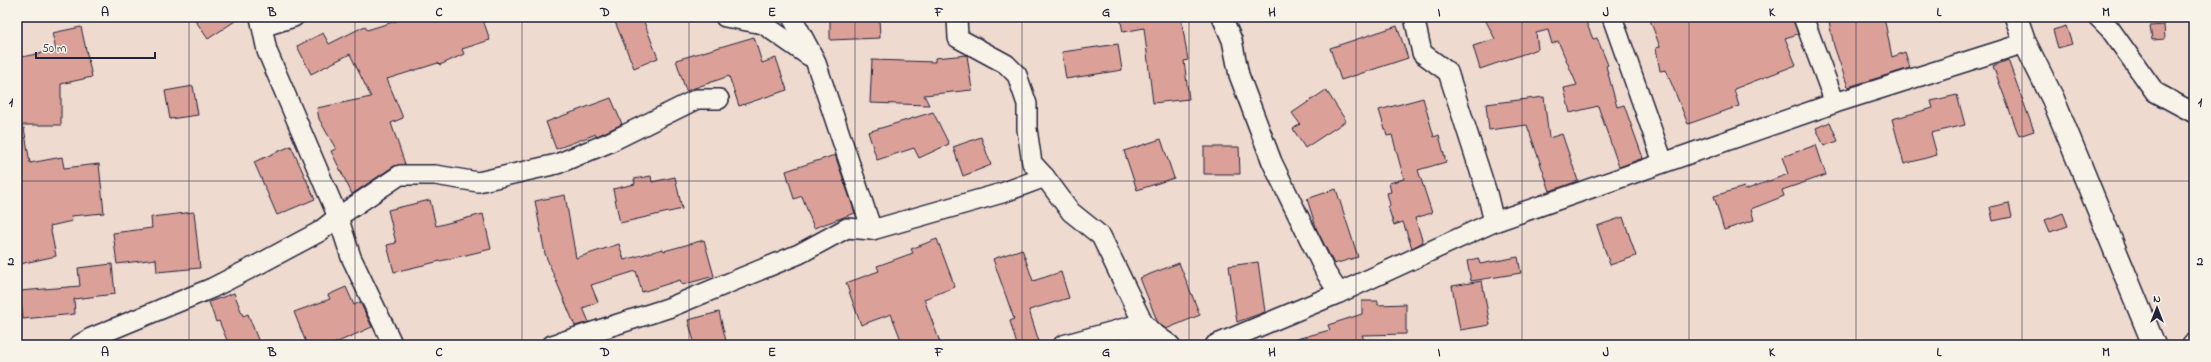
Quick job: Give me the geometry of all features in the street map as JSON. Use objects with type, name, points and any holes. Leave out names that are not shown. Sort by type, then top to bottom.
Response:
[{"type":"street","points":[[294,17],[261,22],[267,52],[338,217],[351,257],[393,345]]},
{"type":"street","points":[[725,17],[763,24],[815,60]]},
{"type":"street","points":[[792,17],[815,60],[872,230]]},
{"type":"street","points":[[957,17],[958,38],[1006,64],[1017,75],[1027,104],[1027,129],[1032,163],[1045,177],[1071,212],[1101,236],[1147,327],[1170,345]]},
{"type":"street","points":[[1222,17],[1232,40],[1239,75],[1272,162],[1326,273],[1339,293]]},
{"type":"street","points":[[1414,17],[1422,53],[1448,72],[1487,193],[1494,222]]},
{"type":"street","points":[[1612,17],[1663,162]]},
{"type":"street","points":[[1803,17],[1835,103]]},
{"type":"street","points":[[2016,17],[2025,43],[2053,99],[2154,345]]},
{"type":"street","points":[[2109,21],[2155,92],[2194,113]]},
{"type":"street","points":[[1215,345],[1339,293],[1494,222],[1835,103],[2025,43]]},
{"type":"street","points":[[79,345],[91,338],[212,288],[320,232],[338,217],[400,175],[435,176],[478,182],[550,165],[608,143],[697,99],[719,99]]},
{"type":"street","points":[[552,345],[668,308],[799,254],[847,228],[872,230],[1002,193],[1045,177]]},
{"type":"street","points":[[1063,345],[1147,327]]},
{"type":"street","points":[[1128,345],[1147,327]]},
{"type":"building","points":[[193,17],[241,17],[208,39]]},
{"type":"building","points":[[409,17],[482,17],[490,40],[462,49],[464,54],[440,65],[438,63],[387,79],[403,118],[391,123],[405,164],[394,166],[352,194],[331,151],[336,149],[319,119],[317,108],[371,97],[350,54],[311,74],[297,46],[323,33],[329,44],[365,26],[367,30]]},
{"type":"building","points":[[627,17],[642,17],[658,58],[634,68],[615,22]]},
{"type":"building","points":[[830,17],[879,17],[880,38],[830,40]]},
{"type":"building","points":[[1120,17],[1181,17],[1188,60],[1184,61],[1189,99],[1153,103],[1144,28],[1123,32]]},
{"type":"building","points":[[1484,17],[1584,17],[1593,39],[1597,38],[1608,65],[1606,66],[1617,107],[1624,105],[1643,158],[1619,167],[1598,106],[1570,113],[1564,88],[1577,85],[1558,41],[1552,44],[1548,30],[1536,33],[1538,49],[1480,69],[1473,46],[1495,39]]},
{"type":"building","points":[[1649,17],[1732,17],[1734,23],[1753,17],[1792,17],[1798,34],[1785,38],[1796,65],[1734,89],[1739,106],[1688,124],[1666,70],[1660,71],[1656,48],[1660,47]]},
{"type":"building","points":[[1828,17],[1884,17],[1892,57],[1905,52],[1910,68],[1848,87],[1834,46]]},
{"type":"building","points":[[2164,25],[2165,39],[2152,40],[2150,26]]},
{"type":"building","points":[[1397,26],[1408,58],[1341,80],[1330,48]]},
{"type":"building","points":[[2066,26],[2072,44],[2058,48],[2053,30]]},
{"type":"building","points":[[81,27],[92,77],[61,84],[61,125],[17,125],[17,58],[56,50],[52,33]]},
{"type":"building","points":[[754,37],[762,63],[776,58],[787,90],[739,106],[729,76],[686,91],[676,60]]},
{"type":"building","points":[[1118,44],[1122,70],[1066,79],[1062,52]]},
{"type":"building","points":[[967,55],[972,90],[924,95],[929,105],[870,103],[872,60],[935,62],[935,58]]},
{"type":"building","points":[[2008,60],[2034,131],[2019,136],[1993,66]]},
{"type":"building","points":[[193,86],[198,115],[170,119],[165,91]]},
{"type":"building","points":[[1326,90],[1346,121],[1305,148],[1293,129],[1300,124],[1292,113]]},
{"type":"building","points":[[1957,95],[1965,125],[1931,133],[1937,155],[1904,164],[1892,119],[1933,108],[1931,101]]},
{"type":"building","points":[[1544,97],[1549,138],[1562,134],[1578,181],[1550,191],[1527,125],[1489,130],[1486,104]]},
{"type":"building","points":[[611,98],[622,124],[597,136],[596,134],[556,149],[546,122]]},
{"type":"building","points":[[1423,98],[1434,137],[1439,135],[1446,162],[1418,170],[1432,213],[1415,218],[1423,242],[1412,248],[1403,222],[1394,225],[1388,207],[1390,205],[1387,193],[1391,192],[1389,183],[1404,179],[1392,135],[1387,136],[1379,110]]},
{"type":"building","points":[[933,112],[949,144],[919,158],[914,148],[877,160],[868,132]]},
{"type":"building","points":[[1830,122],[1838,141],[1824,146],[1816,128]]},
{"type":"building","points":[[17,128],[24,128],[30,163],[62,157],[64,168],[99,164],[104,213],[71,216],[72,221],[50,226],[56,256],[20,264],[17,249]]},
{"type":"building","points":[[981,137],[991,165],[963,176],[953,147]]},
{"type":"building","points":[[1161,139],[1174,178],[1137,190],[1124,151]]},
{"type":"building","points":[[1816,145],[1826,175],[1782,190],[1784,196],[1751,209],[1754,220],[1724,230],[1714,196],[1744,187],[1745,190],[1788,174],[1782,157]]},
{"type":"building","points":[[291,146],[315,199],[277,215],[254,162]]},
{"type":"building","points":[[1204,147],[1239,147],[1240,174],[1204,174]]},
{"type":"building","points":[[835,155],[855,213],[814,228],[802,196],[794,199],[786,171]]},
{"type":"building","points":[[651,176],[652,182],[675,177],[682,209],[620,223],[613,189],[635,184],[634,179]]},
{"type":"building","points":[[1336,189],[1358,257],[1334,264],[1317,230],[1307,199]]},
{"type":"building","points":[[565,195],[576,258],[619,244],[624,260],[663,249],[664,251],[704,240],[714,276],[682,285],[680,280],[642,292],[636,271],[591,285],[598,302],[583,308],[589,322],[575,326],[545,254],[535,201]]},
{"type":"building","points":[[430,200],[436,226],[483,214],[491,249],[394,272],[387,245],[396,243],[388,210]]},
{"type":"building","points":[[2009,203],[2012,217],[1993,221],[1990,207]]},
{"type":"building","points":[[194,212],[200,268],[157,272],[156,259],[117,264],[113,233],[152,228],[151,217]]},
{"type":"building","points":[[2063,213],[2068,226],[2050,232],[2045,220]]},
{"type":"building","points":[[1623,217],[1636,256],[1610,265],[1597,226]]},
{"type":"building","points":[[937,239],[955,287],[924,299],[941,345],[903,345],[891,314],[861,325],[846,283],[879,271],[877,266],[913,253],[911,249]]},
{"type":"building","points":[[1022,249],[1033,281],[1061,272],[1069,298],[1029,310],[1040,345],[1017,345],[1010,321],[1014,319],[993,259]]},
{"type":"building","points":[[1518,257],[1521,273],[1471,281],[1467,261],[1478,258],[1480,264]]},
{"type":"building","points":[[1258,262],[1265,312],[1237,322],[1229,266]]},
{"type":"building","points":[[1179,263],[1200,315],[1166,329],[1158,323],[1140,278]]},
{"type":"building","points":[[112,264],[115,294],[74,299],[75,314],[23,319],[20,291],[80,286],[78,268]]},
{"type":"building","points":[[1482,281],[1490,325],[1460,330],[1452,286]]},
{"type":"building","points":[[346,287],[354,305],[360,302],[372,327],[331,345],[307,345],[294,312],[330,299],[328,295]]},
{"type":"building","points":[[234,293],[243,316],[248,314],[260,345],[229,345],[219,321],[216,322],[209,302]]},
{"type":"building","points":[[1362,301],[1378,301],[1378,305],[1406,304],[1406,334],[1362,335],[1365,342],[1347,345],[1289,345],[1289,341],[1330,330],[1328,325],[1362,314]]},
{"type":"building","points":[[719,312],[727,345],[695,345],[688,320]]}]
